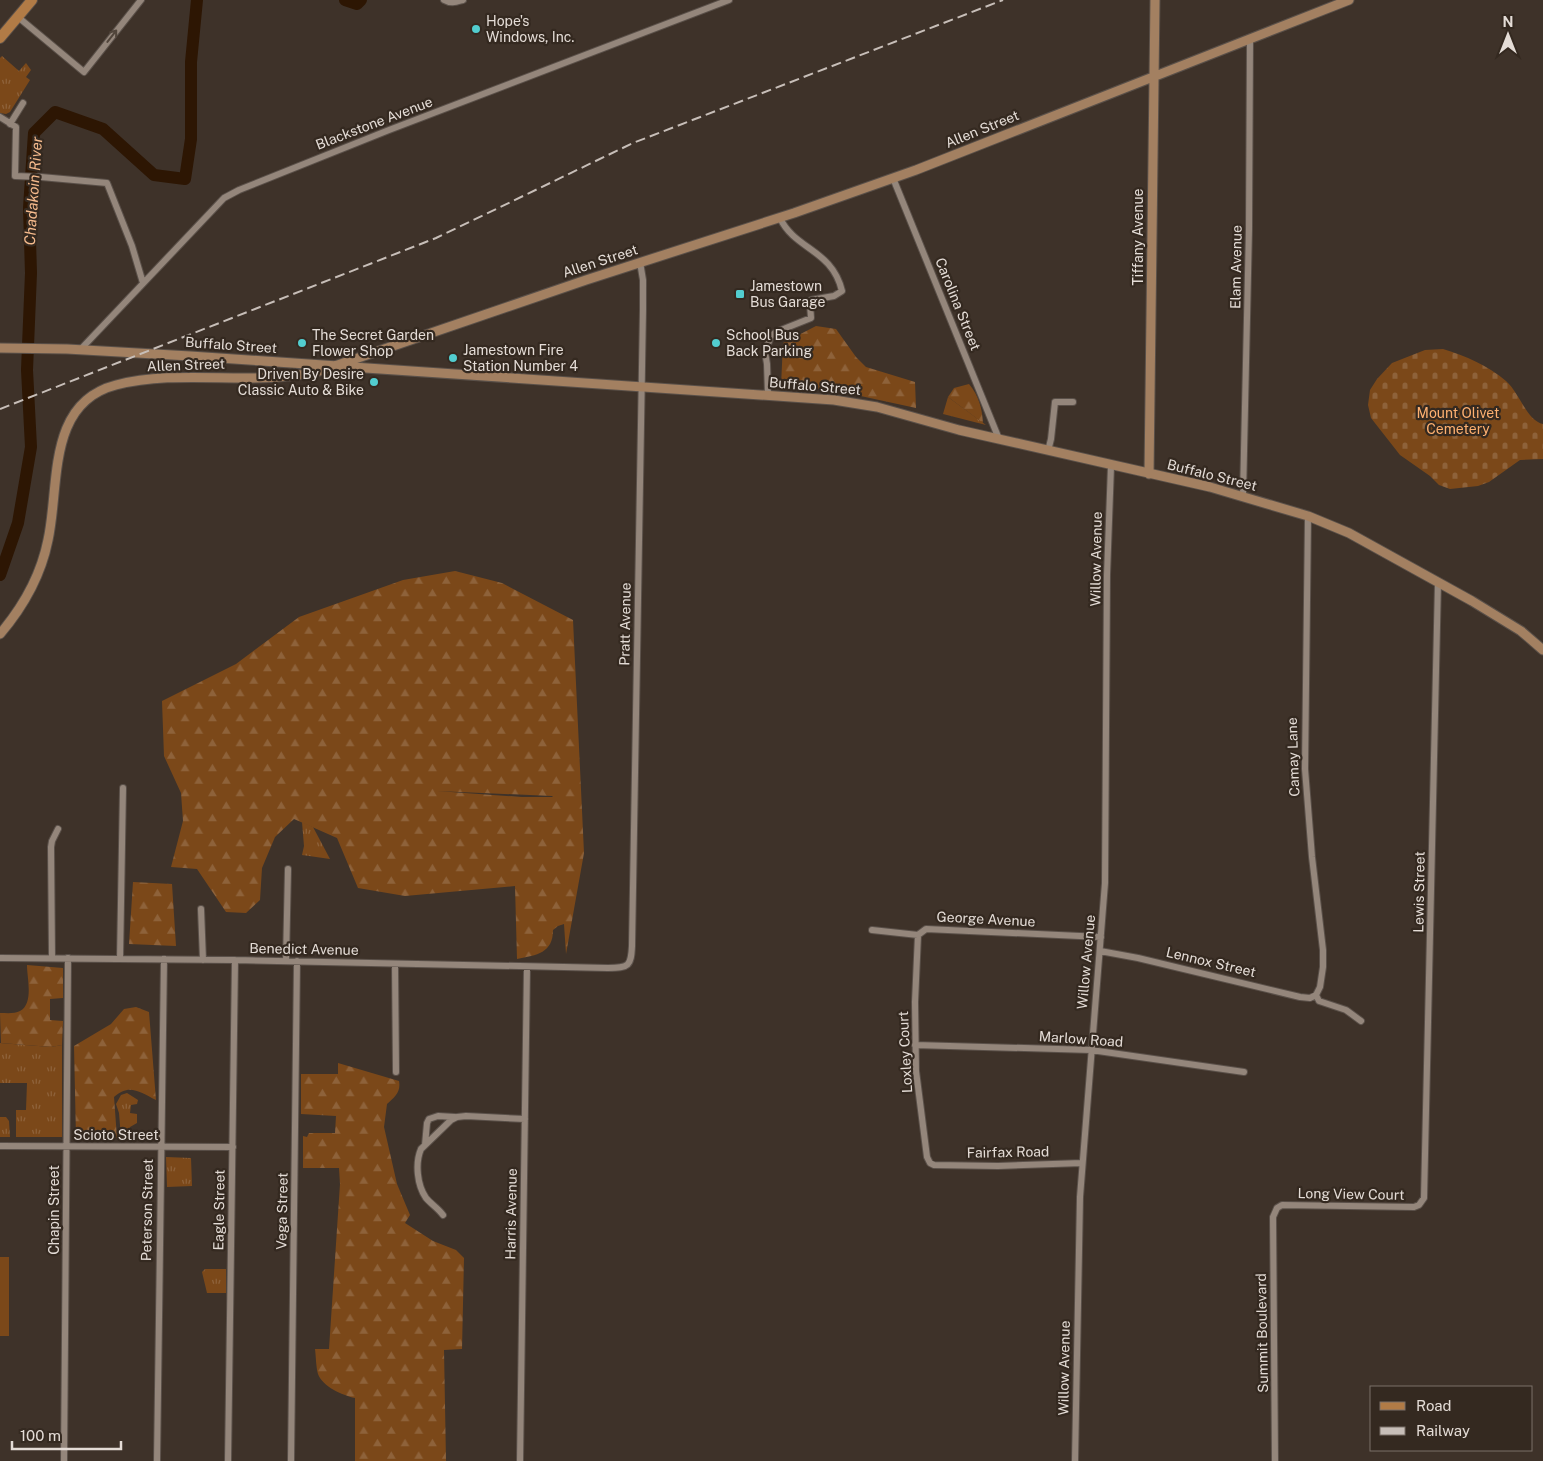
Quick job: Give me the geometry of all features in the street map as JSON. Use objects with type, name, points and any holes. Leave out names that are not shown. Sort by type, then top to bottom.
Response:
[{"type":"main road","points":[[0,38],[32,0]]},
{"type":"street","points":[[18,17],[84,72],[141,0]]},
{"type":"street","points":[[444,0],[454,2],[463,0]]},
{"type":"street","name":"Blackstone Avenue","points":[[80,350],[224,198],[239,190],[397,127],[729,0]]},
{"type":"street","name":"Tiffany Avenue","points":[[1149,474],[1155,0]]},
{"type":"street","name":"Allen Street","points":[[0,634],[26,599],[38,572],[48,539],[61,444],[70,420],[88,399],[100,391],[115,385],[147,379],[296,377],[320,372],[640,262],[780,218],[893,178],[1349,0]]},
{"type":"street","name":"Elam Avenue","points":[[1243,496],[1249,229],[1250,39]]},
{"type":"street","points":[[10,124],[23,103]]},
{"type":"street","points":[[0,117],[16,127],[15,176],[107,183],[132,246],[143,282]]},
{"type":"street","name":"Carolina Street","points":[[893,178],[999,439]]},
{"type":"street","points":[[768,396],[768,364],[765,352],[771,336],[776,332],[811,318],[811,300],[834,296],[842,291],[834,272],[825,259],[793,235],[780,218]]},
{"type":"street","name":"Pratt Avenue","points":[[608,968],[627,966],[631,961],[632,948],[642,387],[643,286],[640,262]]},
{"type":"street","name":"Buffalo Street","points":[[0,348],[80,350],[336,366],[834,400],[864,404],[1048,451],[1243,496],[1308,516],[1349,533],[1438,582],[1521,631],[1543,650]]},
{"type":"street","points":[[288,363],[292,370],[288,377]]},
{"type":"street","points":[[1048,451],[1055,402],[1073,402]]},
{"type":"street","name":"Willow Avenue","points":[[1075,1461],[1082,1163],[1105,883],[1111,466]]},
{"type":"street","name":"Camay Lane","points":[[1308,516],[1305,769],[1323,967],[1320,987],[1316,995]]},
{"type":"street","name":"Lewis Street","points":[[1422,1203],[1425,1189],[1438,582]]},
{"type":"street","points":[[120,959],[123,788]]},
{"type":"street","points":[[52,958],[51,847],[58,829]]},
{"type":"street","points":[[286,961],[288,869]]},
{"type":"street","points":[[202,909],[202,960]]},
{"type":"street","name":"George Avenue","points":[[872,930],[918,935],[926,929],[1101,937]]},
{"type":"street","name":"Loxley Court","points":[[918,935],[916,1071],[928,1157],[930,1163],[934,1165]]},
{"type":"street","name":"Lennox Street","points":[[1100,951],[1138,958],[1300,997],[1310,998],[1316,995]]},
{"type":"street","name":"Benedict Avenue","points":[[0,958],[235,960],[608,968]]},
{"type":"street","name":"Chapin Street","points":[[64,1461],[68,958]]},
{"type":"street","name":"Peterson Street","points":[[157,1461],[164,960]]},
{"type":"street","name":"Eagle Street","points":[[228,1461],[235,960]]},
{"type":"street","name":"Vega Street","points":[[291,1461],[298,962]]},
{"type":"street","points":[[395,964],[396,1072]]},
{"type":"street","name":"Harris Avenue","points":[[520,1461],[527,967]]},
{"type":"street","points":[[1316,995],[1320,1001],[1346,1010],[1361,1021]]},
{"type":"street","name":"Marlow Road","points":[[915,1045],[1091,1050],[1244,1072]]},
{"type":"street","points":[[424,1145],[427,1123],[429,1119],[438,1116],[525,1119]]},
{"type":"street","points":[[443,1215],[427,1199],[418,1181],[419,1153],[424,1145],[451,1120],[457,1117]]},
{"type":"street","name":"Scioto Street","points":[[0,1146],[67,1148],[233,1147]]},
{"type":"street","name":"Fairfax Road","points":[[934,1165],[998,1166],[1082,1163]]},
{"type":"street","name":"Long View Court","points":[[1278,1207],[1282,1205],[1414,1207],[1422,1203]]},
{"type":"street","name":"Summit Boulevard","points":[[1275,1461],[1273,1217],[1278,1207]]},
{"type":"green space","points":[[2,56],[19,71],[26,63],[31,70],[26,77],[30,80],[10,112],[6,114],[0,113],[0,58]]},
{"type":"green space","points":[[816,326],[836,329],[856,357],[866,367],[915,382],[916,408],[833,390],[781,386],[783,343]]},
{"type":"green space","name":"Mount Olivet Cemetery","points":[[1443,349],[1484,366],[1499,375],[1511,386],[1532,418],[1543,424],[1543,459],[1520,460],[1489,482],[1478,486],[1450,489],[1439,485],[1430,476],[1400,455],[1371,418],[1368,405],[1370,390],[1377,379],[1392,363],[1425,350]]},
{"type":"green space","points":[[969,384],[979,402],[983,423],[948,397],[954,388]]},
{"type":"green space","points":[[948,397],[986,425],[943,414]]},
{"type":"green space","points":[[455,571],[502,583],[573,620],[584,853],[566,954],[564,924],[553,930],[550,944],[542,952],[517,959],[515,886],[405,896],[358,888],[337,838],[294,819],[275,837],[262,868],[260,900],[246,913],[226,912],[197,869],[171,867],[183,821],[181,793],[164,756],[162,701],[236,664],[299,617],[403,580]],"holes":[[[437,791],[552,796],[522,797]]]},
{"type":"green space","points":[[302,822],[313,827],[330,859],[302,855],[304,846]]},
{"type":"green space","points":[[133,882],[172,884],[176,946],[129,944]]},
{"type":"green space","points":[[27,965],[63,968],[63,998],[50,999],[50,1020],[63,1021],[62,1045],[51,1047],[1,1043],[0,1013],[18,1012],[27,1002],[29,990]]},
{"type":"green space","points":[[136,1007],[149,1012],[156,1100],[135,1090],[125,1090],[114,1097],[117,1138],[76,1137],[74,1046],[111,1024],[124,1009]]},
{"type":"green space","points":[[0,1043],[51,1047],[62,1045],[62,1137],[16,1137],[16,1110],[26,1110],[27,1083],[0,1083]]},
{"type":"green space","points":[[338,1063],[399,1081],[395,1097],[387,1104],[384,1127],[397,1184],[410,1215],[405,1223],[433,1241],[456,1250],[464,1258],[462,1349],[444,1350],[446,1461],[355,1461],[355,1398],[328,1387],[318,1374],[315,1349],[329,1349],[340,1184],[339,1168],[303,1168],[303,1136],[307,1137],[309,1133],[335,1133],[336,1116],[301,1114],[301,1074],[338,1074]]},
{"type":"green space","points":[[127,1093],[138,1100],[137,1104],[131,1105],[130,1113],[137,1114],[137,1123],[130,1127],[129,1137],[121,1137],[119,1113],[116,1104],[121,1095]]},
{"type":"green space","points":[[0,1117],[6,1117],[9,1121],[10,1137],[0,1137]]},
{"type":"green space","points":[[166,1157],[191,1158],[192,1186],[167,1187]]},
{"type":"green space","points":[[0,1257],[9,1257],[9,1336],[0,1336]]},
{"type":"green space","points":[[205,1269],[226,1269],[226,1293],[207,1293],[202,1272]]},
{"type":"waterway","name":"Chadakoin River","points":[[0,575],[18,523],[31,447],[27,370],[31,273],[29,208],[34,133],[55,112],[103,129],[154,175],[185,179],[191,139],[191,62],[197,0]]},
{"type":"waterway","name":"Chadakoin River","points":[[345,0],[357,4],[361,0]]},
{"type":"railway","points":[[0,409],[436,238],[633,143],[1003,0]]},
{"type":"place","name":"Hope's Windows, Inc.","points":[[476,29]]},
{"type":"place","name":"Jamestown Bus Garage","points":[[740,294]]},
{"type":"place","name":"The Secret Garden Flower Shop","points":[[302,343]]},
{"type":"place","name":"School Bus Back Parking","points":[[716,343]]},
{"type":"place","name":"Jamestown Fire Station Number 4","points":[[453,358]]},
{"type":"place","name":"Driven By Desire Classic Auto & Bike","points":[[374,382]]}]
